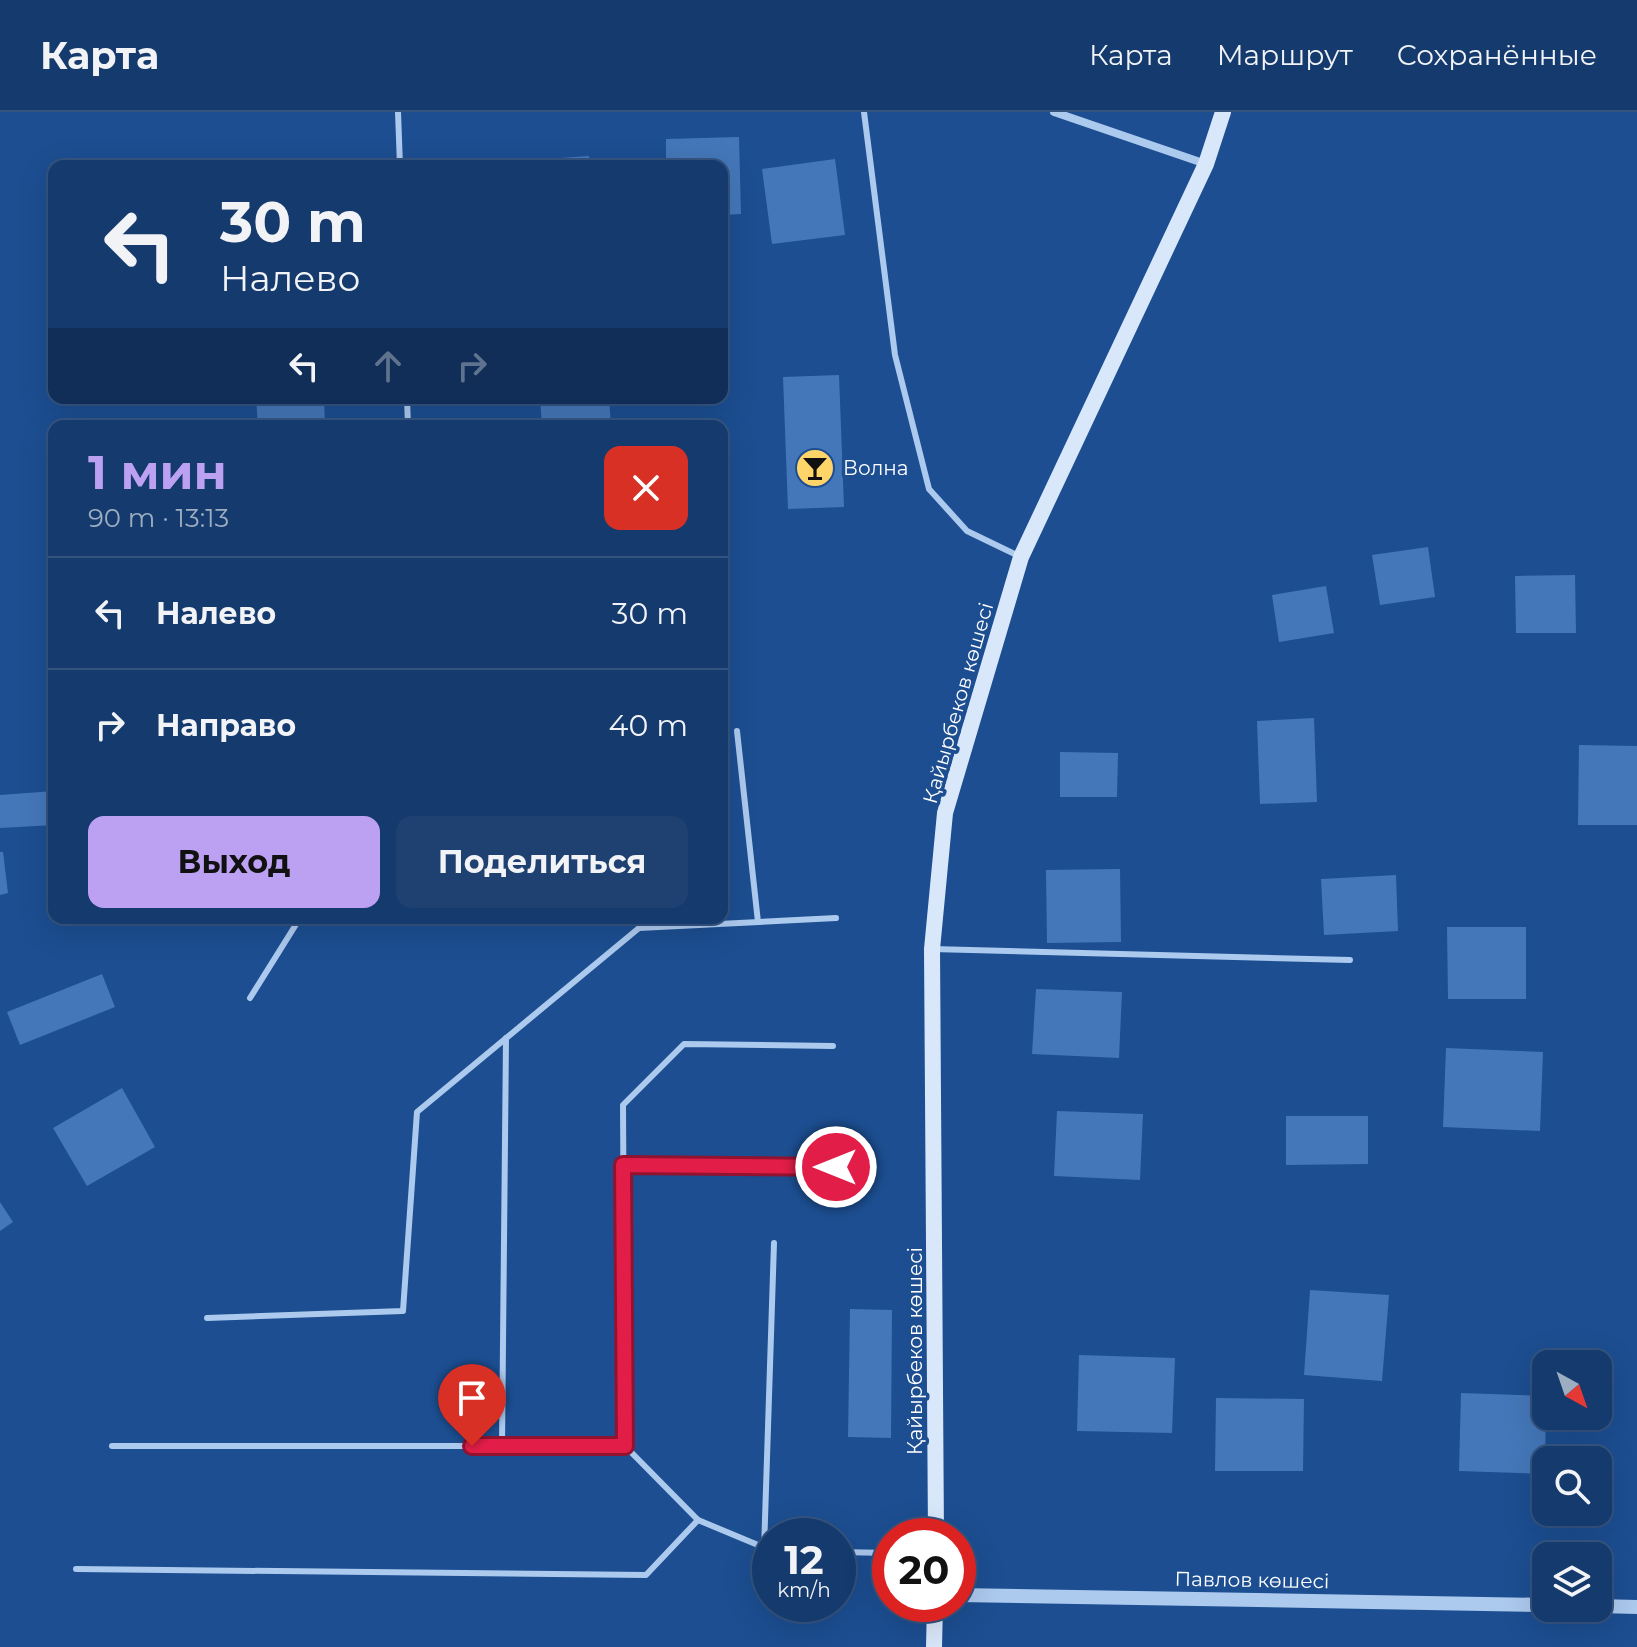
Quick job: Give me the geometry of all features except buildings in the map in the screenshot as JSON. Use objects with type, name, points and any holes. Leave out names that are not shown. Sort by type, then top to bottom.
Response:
[{"type":"main road","name":"Қайырбеков көшесі","points":[[936,1518],[932,949],[945,813],[1021,557],[1206,164],[1223,112]]},
{"type":"main road","points":[[934,1647],[935,1622]]},
{"type":"street","points":[[1054,112],[1206,164]]},
{"type":"street","name":"Павлов көшесі","points":[[976,1595],[1532,1605]]},
{"type":"street","points":[[1612,1606],[1637,1607]]},
{"type":"lane","points":[[398,112],[400,160]]},
{"type":"lane","points":[[864,112],[895,355],[929,489],[967,531],[1021,557]]},
{"type":"lane","points":[[737,731],[758,922]]},
{"type":"lane","points":[[728,924],[836,918]]},
{"type":"lane","points":[[250,998],[296,924]]},
{"type":"lane","points":[[638,924],[639,928]]},
{"type":"lane","points":[[207,1318],[403,1311],[417,1112],[639,928],[718,924]]},
{"type":"lane","points":[[932,949],[1350,960]]},
{"type":"lane","points":[[502,1446],[506,1038]]},
{"type":"lane","points":[[752,1543],[698,1520],[625,1446],[623,1105],[684,1044],[833,1046]]},
{"type":"lane","points":[[623,1165],[836,1167]]},
{"type":"lane","points":[[768,1518],[774,1243]]},
{"type":"lane","points":[[112,1446],[625,1446]]},
{"type":"lane","points":[[76,1569],[646,1575],[698,1520]]},
{"type":"place","name":"Волна","points":[[815,468]]},
{"type":"route","points":[[472,1446],[625,1446],[623,1165],[836,1167]]}]
